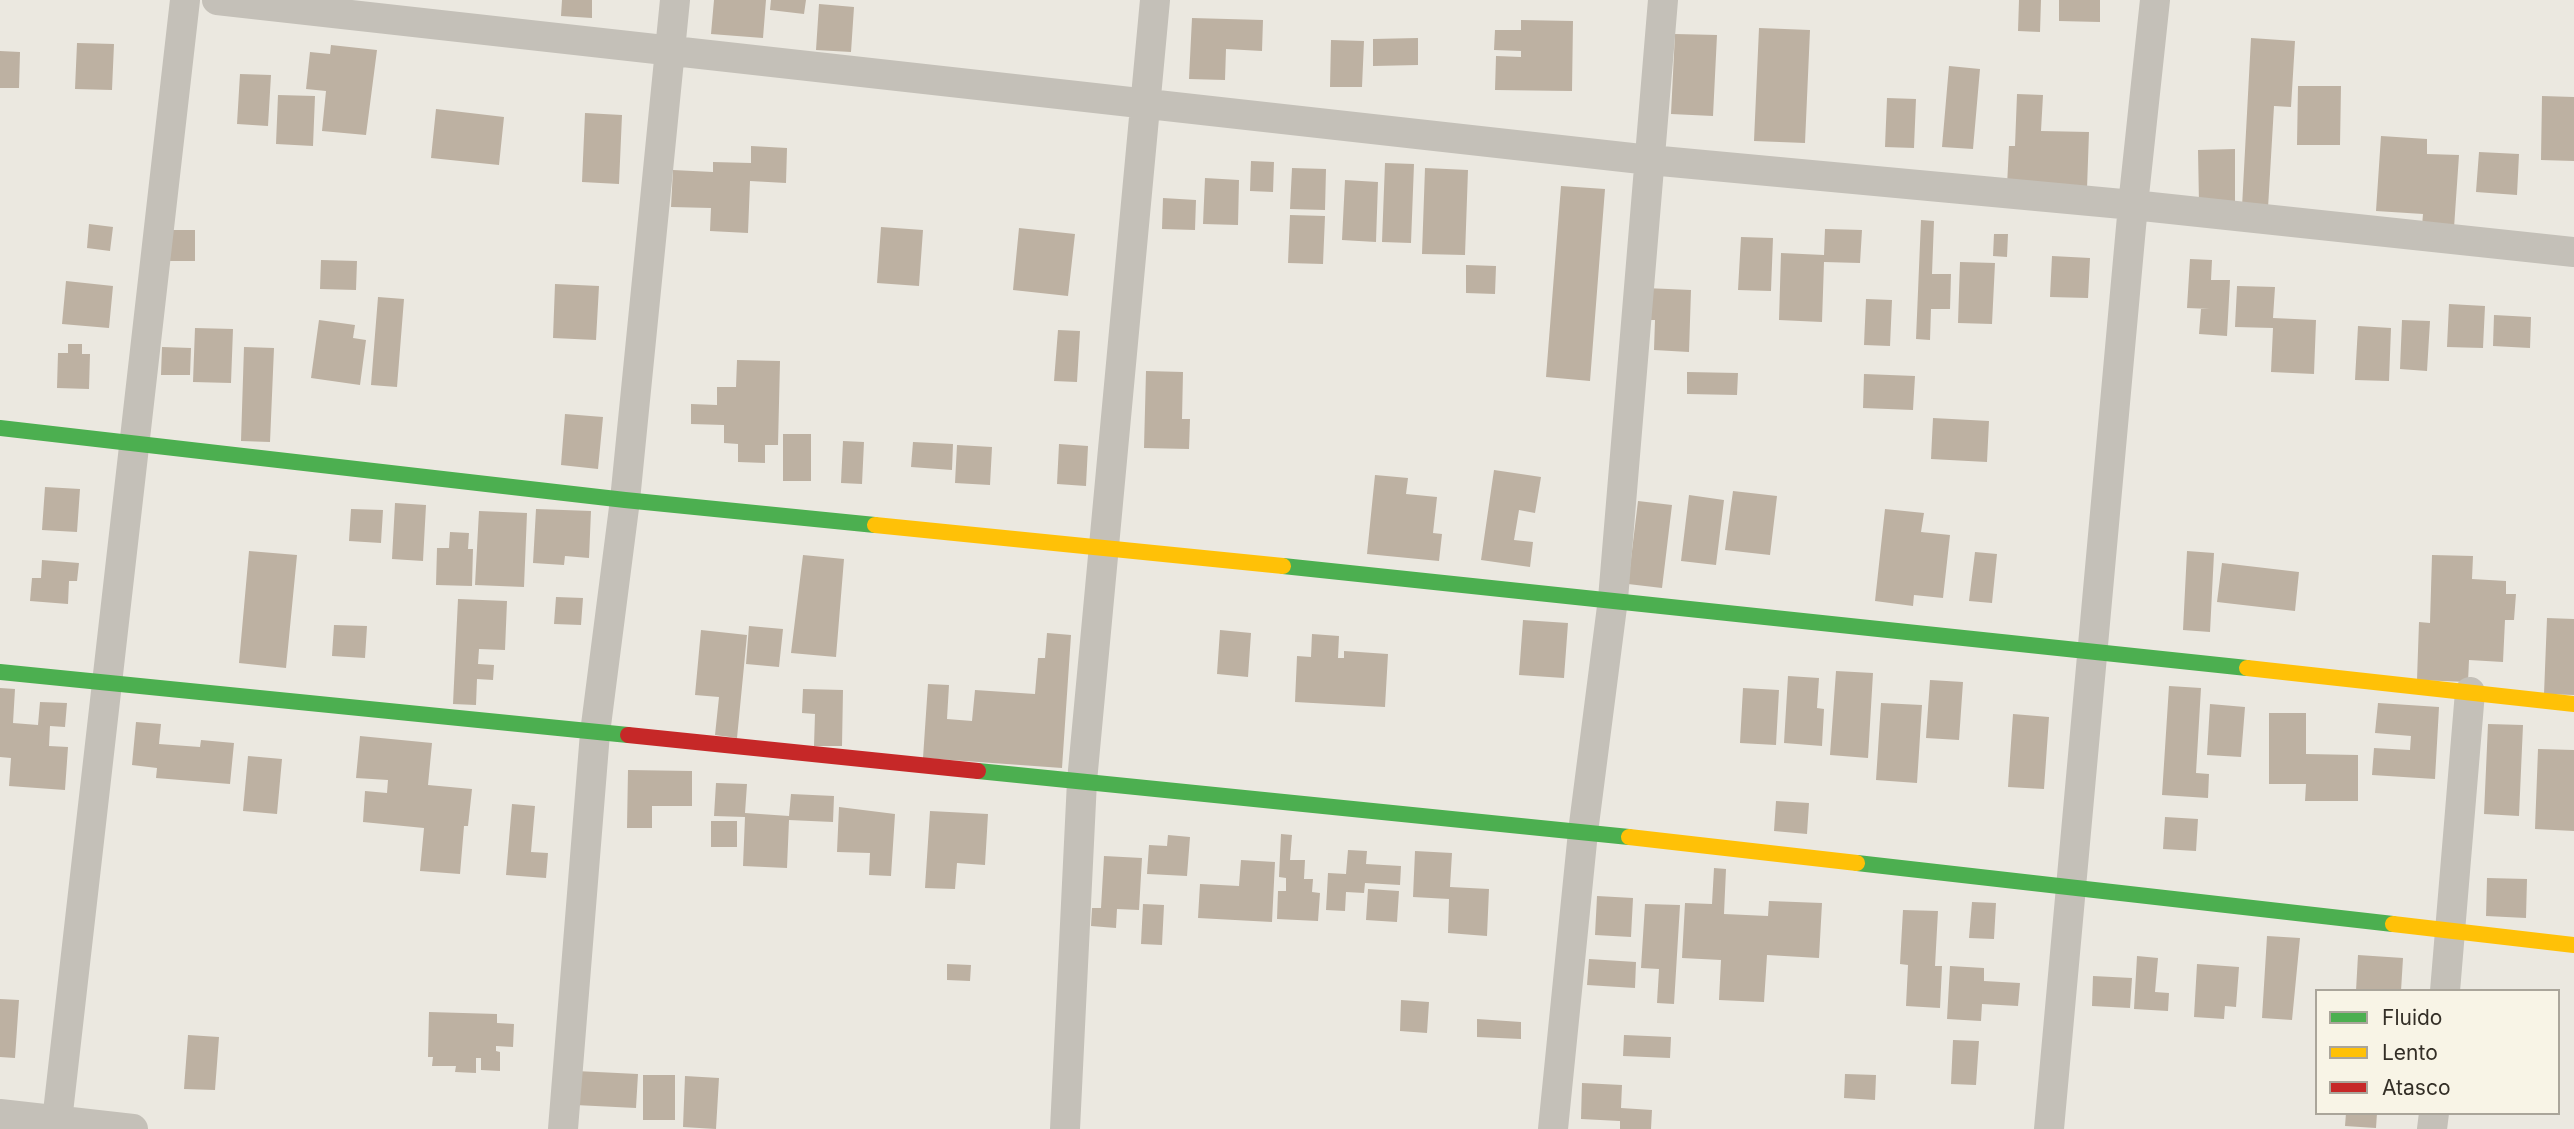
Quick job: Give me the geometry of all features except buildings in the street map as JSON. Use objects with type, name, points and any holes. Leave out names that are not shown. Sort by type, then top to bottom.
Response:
[{"type":"street","points":[[57,1121],[186,0]]},
{"type":"street","points":[[217,0],[1650,160],[2133,205],[2574,252]]},
{"type":"street","points":[[563,1129],[595,733],[625,500],[675,0]]},
{"type":"street","points":[[1065,1129],[1083,781],[1155,0]]},
{"type":"street","points":[[1553,1129],[1583,832],[1613,598],[1663,0]]},
{"type":"street","points":[[2049,1129],[2133,205],[2155,0]]},
{"type":"street","points":[[0,428],[625,500],[1613,598],[2574,704]]},
{"type":"street","points":[[0,672],[1583,832],[2574,945]]},
{"type":"street","points":[[2445,989],[2470,692]]},
{"type":"street","points":[[0,1114],[133,1129]]},
{"type":"traffic: fast","points":[[0,428],[625,500],[875,525]]},
{"type":"traffic: fast","points":[[1283,566],[2247,668]]},
{"type":"traffic: fast","points":[[0,672],[628,735]]},
{"type":"traffic: fast","points":[[978,771],[1629,837]]},
{"type":"traffic: fast","points":[[1857,863],[2393,924]]},
{"type":"traffic: slow","points":[[875,525],[1283,566]]},
{"type":"traffic: slow","points":[[2247,668],[2574,704]]},
{"type":"traffic: slow","points":[[1629,837],[1857,863]]},
{"type":"traffic: slow","points":[[2393,924],[2574,945]]},
{"type":"traffic: jam","points":[[628,735],[978,771]]}]
